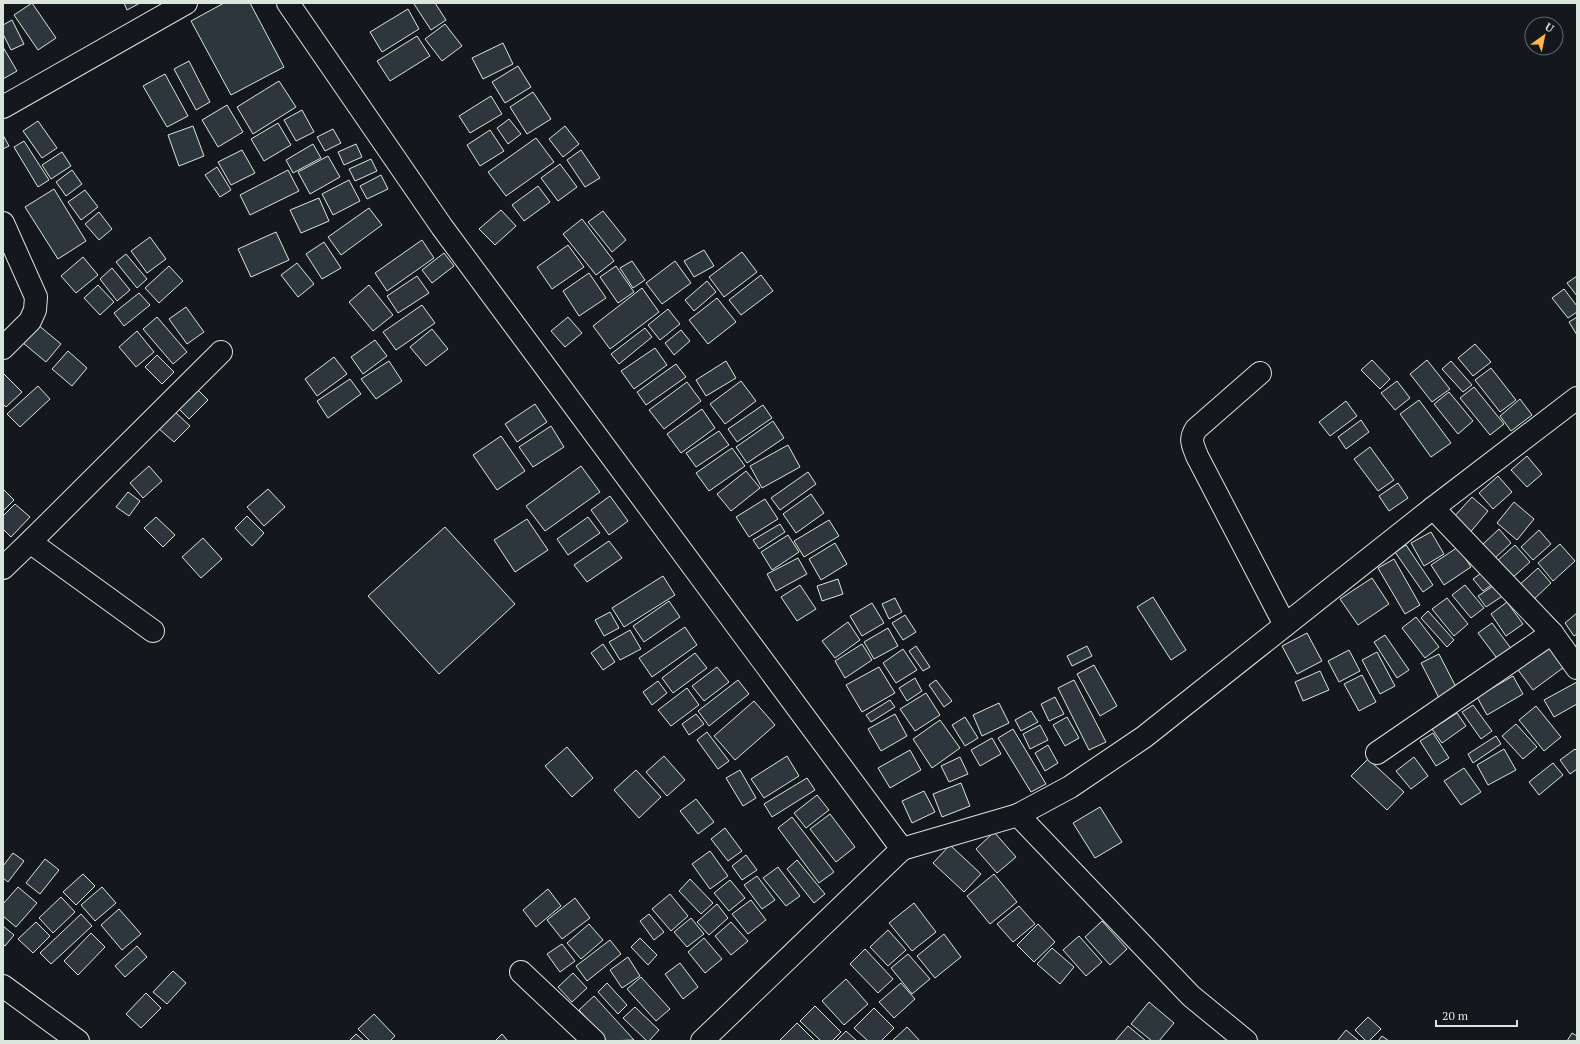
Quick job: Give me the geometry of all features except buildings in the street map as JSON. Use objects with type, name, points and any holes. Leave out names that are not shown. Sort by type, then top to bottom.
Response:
[{"type":"street","points":[[3,107],[186,3]]},
{"type":"street","points":[[295,6],[442,227],[902,849]]},
{"type":"street","points":[[3,223],[36,297],[35,310],[30,321],[3,348]]},
{"type":"street","points":[[3,568],[221,352]]},
{"type":"street","points":[[1260,373],[1196,429],[1192,436],[1192,444],[1285,625]]},
{"type":"street","points":[[702,1041],[902,849],[1018,815],[1070,787],[1144,737],[1433,508],[1577,398]]},
{"type":"street","points":[[1433,508],[1552,633],[1577,668]]},
{"type":"street","points":[[30,542],[153,631]]},
{"type":"street","points":[[1377,753],[1552,633]]},
{"type":"street","points":[[1018,815],[1191,996],[1246,1041]]},
{"type":"street","points":[[521,972],[594,1041]]},
{"type":"street","points":[[3,986],[78,1041]]}]
